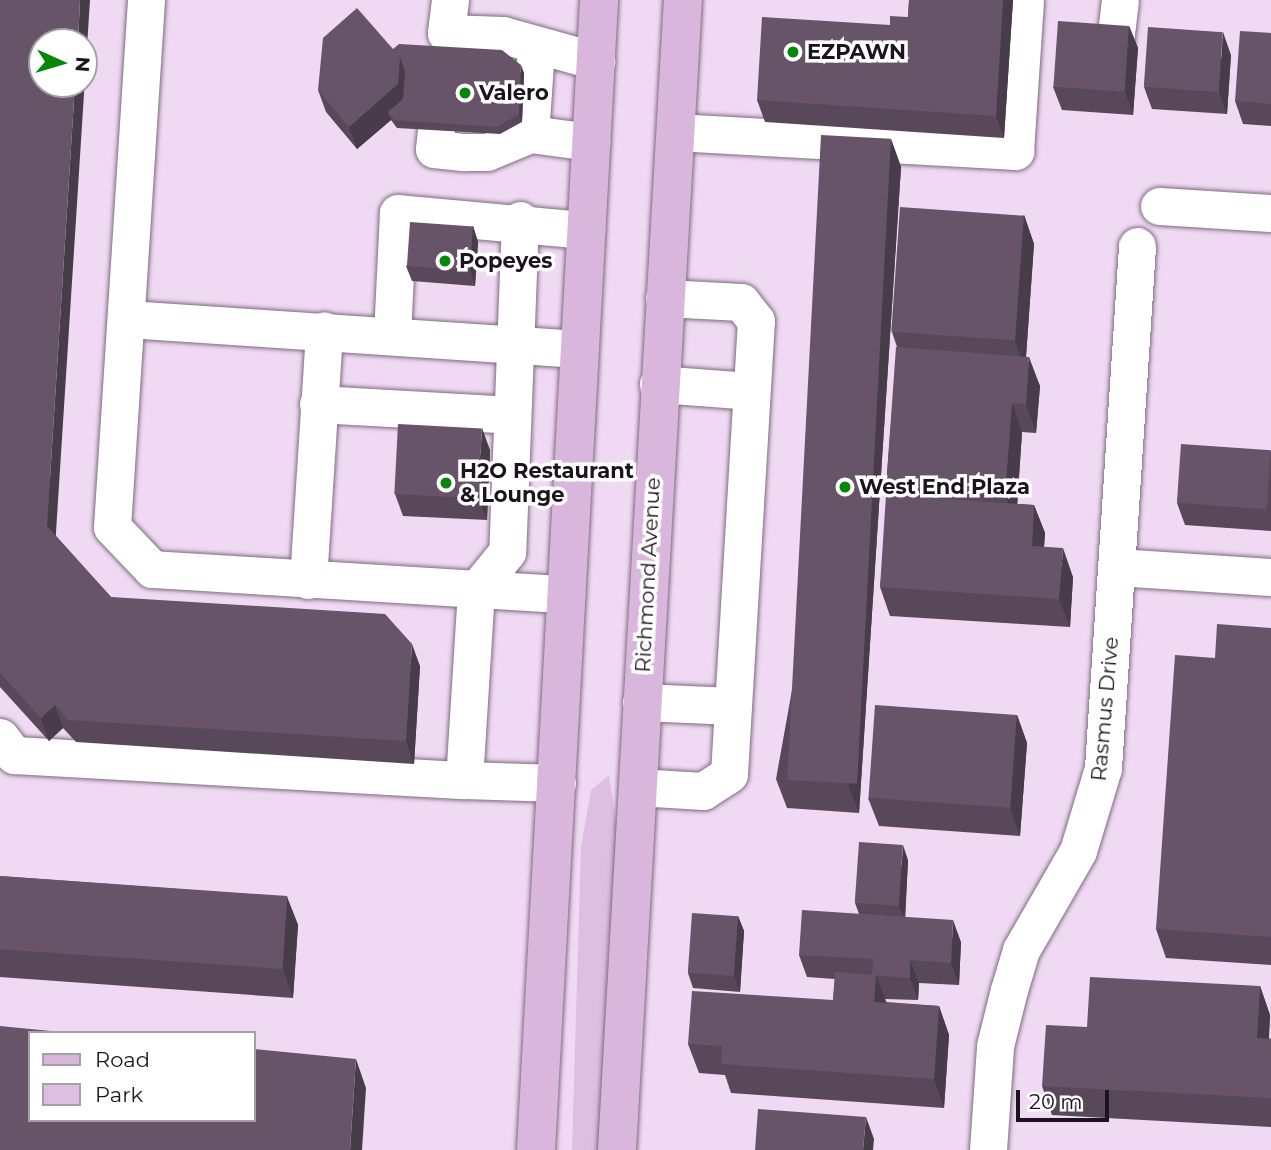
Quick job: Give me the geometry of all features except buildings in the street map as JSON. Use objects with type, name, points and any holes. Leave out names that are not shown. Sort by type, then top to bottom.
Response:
[{"type":"main road","points":[[536,1150],[600,0]]},
{"type":"main road","name":"Richmond Avenue","points":[[617,1150],[658,384],[683,0]]},
{"type":"street","points":[[146,0],[112,527],[152,569],[566,594]]},
{"type":"street","points":[[676,132],[1015,151],[1025,0]]},
{"type":"street","points":[[1115,42],[1120,0]]},
{"type":"street","points":[[470,39],[596,61]]},
{"type":"street","points":[[536,49],[481,139],[592,142]]},
{"type":"street","points":[[1159,206],[1271,213]]},
{"type":"street","points":[[392,335],[398,213],[520,220],[586,230]]},
{"type":"street","points":[[464,780],[476,590],[507,552],[513,342],[520,220]]},
{"type":"street","name":"Rasmus Drive","points":[[988,1150],[995,1046],[1021,950],[1078,851],[1103,768],[1137,246]]},
{"type":"street","points":[[636,787],[703,791],[719,785],[729,774],[733,706],[751,391],[752,309],[741,302],[664,298]]},
{"type":"street","points":[[127,319],[513,342],[579,349]]},
{"type":"street","points":[[308,580],[324,331]]},
{"type":"street","points":[[658,384],[751,391]]},
{"type":"street","points":[[318,404],[512,415]]},
{"type":"street","points":[[1116,567],[1271,578]]},
{"type":"street","points":[[641,702],[733,706]]},
{"type":"street","points":[[0,737],[14,755],[557,783]]},
{"type":"green space","points":[[609,775],[618,835],[601,1150],[572,1150],[581,847],[591,790]]},
{"type":"place","name":"EZPAWN","points":[[793,52]]},
{"type":"place","name":"Valero","points":[[465,93]]},
{"type":"place","name":"Popeyes","points":[[445,261]]},
{"type":"place","name":"H2O Restaurant & Lounge","points":[[446,483]]},
{"type":"place","name":"West End Plaza","points":[[845,487]]}]
